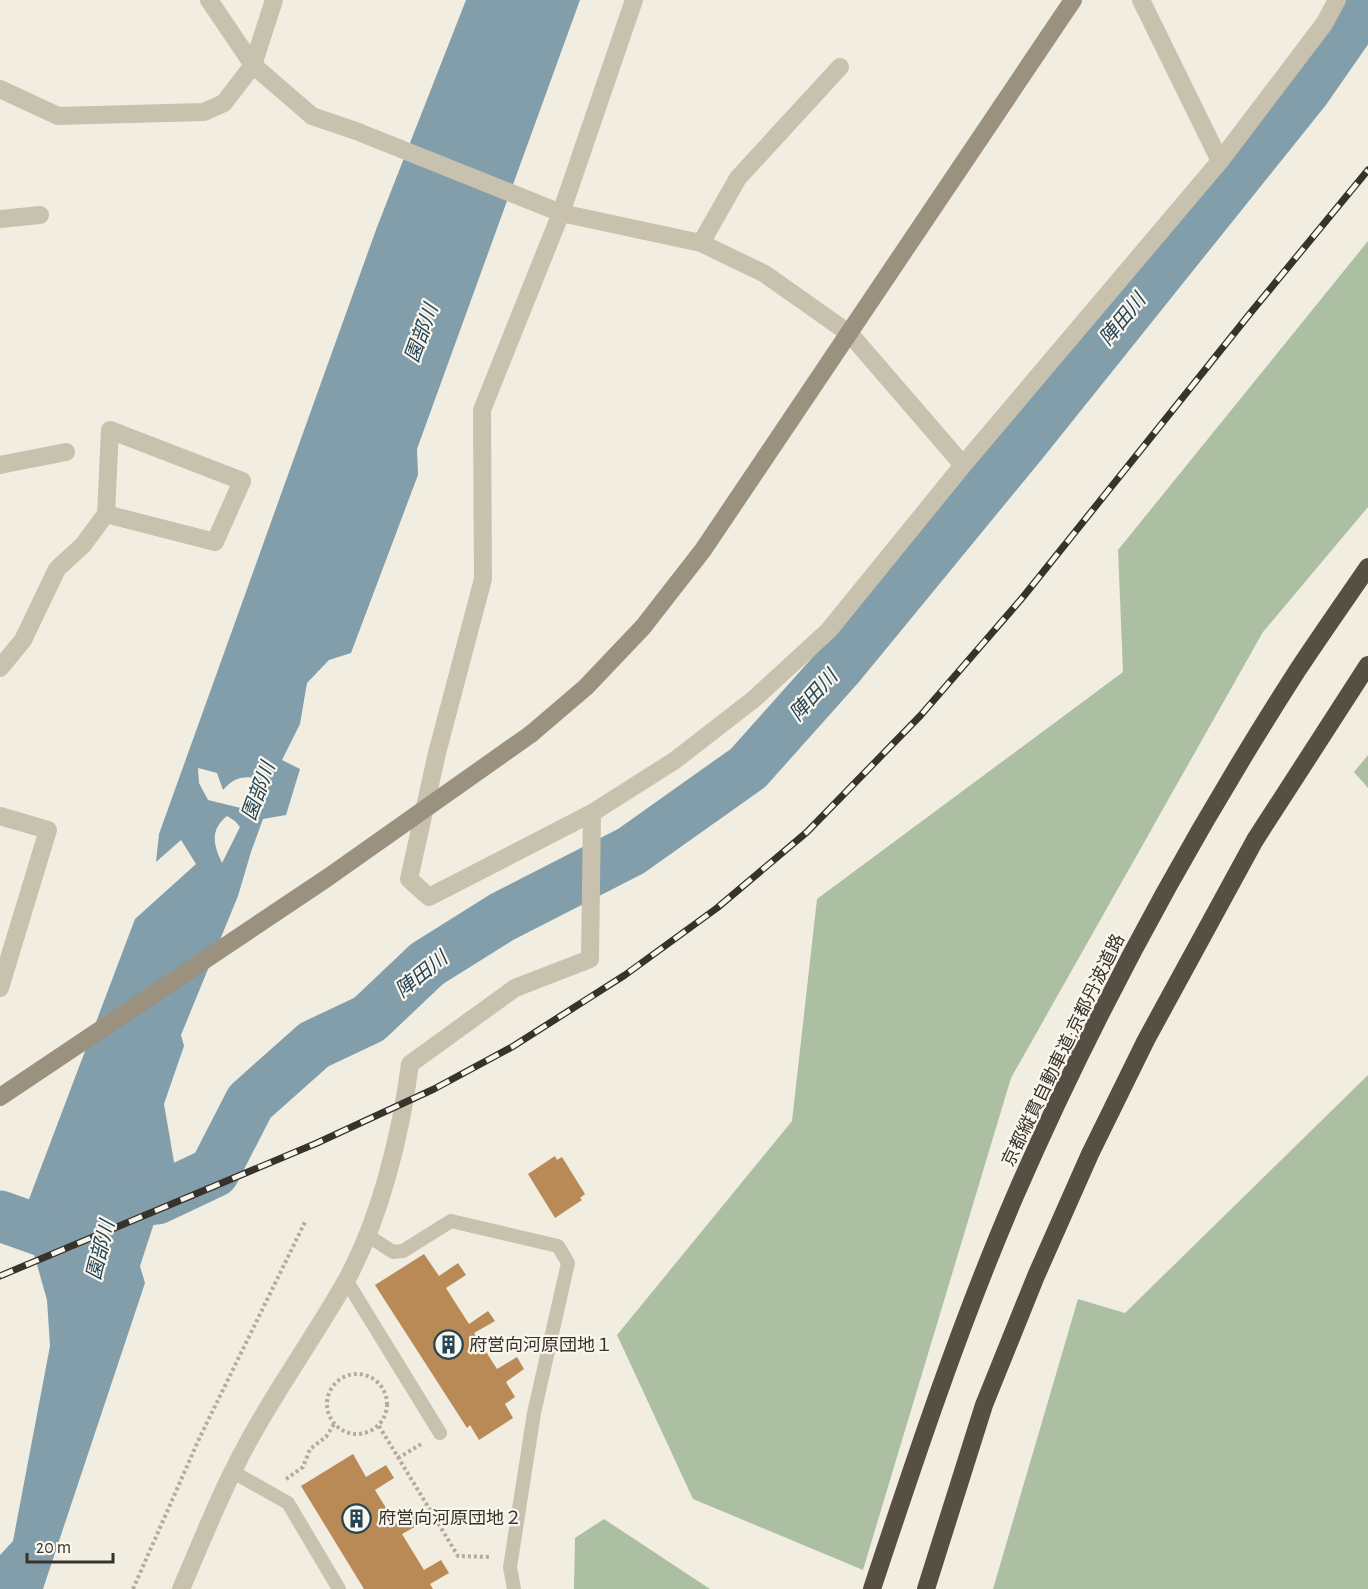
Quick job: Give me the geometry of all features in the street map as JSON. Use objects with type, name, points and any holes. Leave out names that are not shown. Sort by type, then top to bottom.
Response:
[{"type":"highway","name":"京都縦貫自動車道;京都丹波道路","points":[[872,1589],[915,1457],[970,1305],[1016,1195],[1072,1072],[1127,963],[1234,773],[1298,670],[1368,567]]},
{"type":"highway","points":[[926,1589],[984,1405],[1036,1276],[1090,1154],[1146,1040],[1255,840],[1368,664]]},
{"type":"street","points":[[208,0],[253,65],[312,116],[356,131],[561,213],[701,243],[765,274],[850,334],[963,465]]},
{"type":"street","points":[[0,88],[57,116],[204,112],[225,103],[253,65],[274,0]]},
{"type":"street","points":[[634,0],[561,213],[482,410],[483,579],[437,753],[409,879],[429,897],[592,813],[674,761],[754,699],[829,630],[963,465],[1220,161],[1324,24],[1337,0]]},
{"type":"street","points":[[0,1097],[327,878],[531,734],[586,687],[643,627],[703,550],[1073,0]]},
{"type":"street","points":[[1141,0],[1220,161]]},
{"type":"street","points":[[701,243],[738,178],[840,67]]},
{"type":"street","points":[[0,219],[40,215]]},
{"type":"street","points":[[0,668],[23,640],[57,570],[83,545],[106,514],[110,430],[242,481],[215,542],[106,514]]},
{"type":"street","points":[[0,465],[66,452]]},
{"type":"street","points":[[181,1589],[247,1444],[346,1280],[368,1235],[394,1150],[410,1064],[515,988],[590,959],[592,813]]},
{"type":"street","points":[[0,816],[48,831],[0,988]]},
{"type":"lane","points":[[368,1235],[393,1252],[404,1251],[451,1221],[558,1246],[568,1263],[534,1413],[510,1567],[514,1589]]},
{"type":"lane","points":[[346,1280],[435,1436]]},
{"type":"lane","points":[[233,1472],[288,1503],[339,1589]]},
{"type":"path","points":[[133,1589],[199,1439],[306,1220]]},
{"type":"path","points":[[356,1373],[366,1375],[382,1387],[386,1396],[385,1415],[379,1426],[363,1434],[353,1434],[344,1432],[334,1424],[326,1408],[326,1398],[336,1381],[345,1375],[356,1373]]},
{"type":"path","points":[[279,1497],[287,1476],[303,1467],[310,1449],[326,1437],[334,1424]]},
{"type":"path","points":[[379,1426],[458,1556],[512,1557]]},
{"type":"path","points":[[398,1458],[435,1436]]},
{"type":"green space","points":[[1368,241],[1368,507],[1263,632],[1011,1078],[863,1570],[693,1499],[617,1335],[792,1121],[817,899],[1123,672],[1118,550]]},
{"type":"green space","points":[[1368,755],[1368,788],[1354,772]]},
{"type":"green space","points":[[1368,1075],[1368,1589],[993,1589],[1078,1299],[1125,1313]]},
{"type":"green space","points":[[604,1519],[710,1589],[574,1589],[575,1538]]},
{"type":"water","name":"園部川","points":[[466,0],[580,0],[417,449],[418,475],[351,653],[329,660],[307,683],[300,724],[282,760],[300,769],[286,815],[263,819],[238,896],[181,1035],[184,1046],[164,1104],[174,1162],[140,1266],[145,1283],[43,1589],[0,1589],[0,1555],[13,1541],[50,1346],[47,1300],[23,1215],[135,919],[196,864],[181,840],[156,862],[159,834],[377,227]],"holes":[[[198,768],[217,773],[223,790],[238,779],[257,778],[254,794],[245,809],[208,800],[199,783]],[[227,816],[240,827],[222,863],[215,838],[218,827]]]},
{"type":"building","points":[[555,1156],[557,1160],[562,1157],[585,1194],[580,1198],[582,1200],[555,1218],[528,1174]]},
{"type":"building","name":"府営向河原団地１","points":[[424,1254],[439,1276],[458,1263],[466,1275],[446,1288],[469,1324],[488,1311],[495,1321],[474,1333],[497,1369],[517,1357],[524,1369],[506,1382],[515,1397],[505,1404],[513,1418],[479,1440],[470,1425],[467,1428],[375,1285]]},
{"type":"building","name":"府営向河原団地２","points":[[353,1454],[366,1477],[386,1465],[394,1478],[375,1490],[396,1524],[414,1513],[420,1524],[402,1534],[424,1570],[441,1560],[449,1573],[430,1584],[433,1589],[364,1589],[301,1486]]},
{"type":"waterway","name":"陣田川","points":[[111,1204],[157,1199],[214,1172],[250,1102],[314,1045],[369,1019],[427,964],[502,917],[631,851],[748,768],[839,666],[1023,442],[1306,89],[1368,0]]},
{"type":"waterway","name":"園部川","points":[[0,1216],[51,1234],[75,1270]]},
{"type":"railway","points":[[0,1276],[317,1143],[434,1089],[512,1047],[625,975],[717,908],[807,832],[921,715],[1023,597],[1368,170]]},
{"type":"place","name":"府営向河原団地１","points":[[448,1345]]},
{"type":"place","name":"府営向河原団地２","points":[[357,1518]]}]
